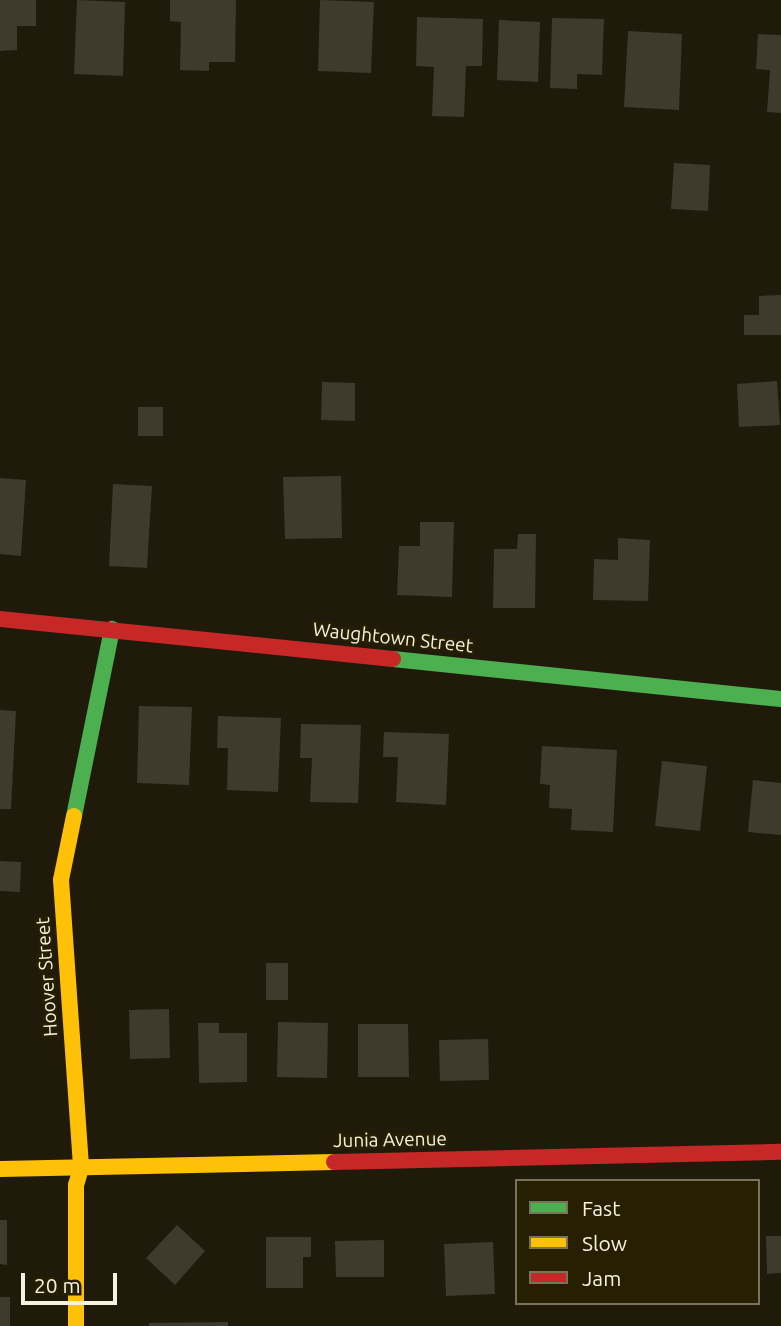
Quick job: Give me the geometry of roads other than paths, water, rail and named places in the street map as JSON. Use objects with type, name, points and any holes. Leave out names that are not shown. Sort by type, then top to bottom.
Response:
[{"type":"street","name":"Waughtown Street","points":[[0,620],[113,629],[781,699]]},
{"type":"street","name":"Hoover Street","points":[[76,1326],[76,1185],[81,1168],[61,880],[113,629]]},
{"type":"street","name":"Junia Avenue","points":[[0,1169],[781,1152]]}]
